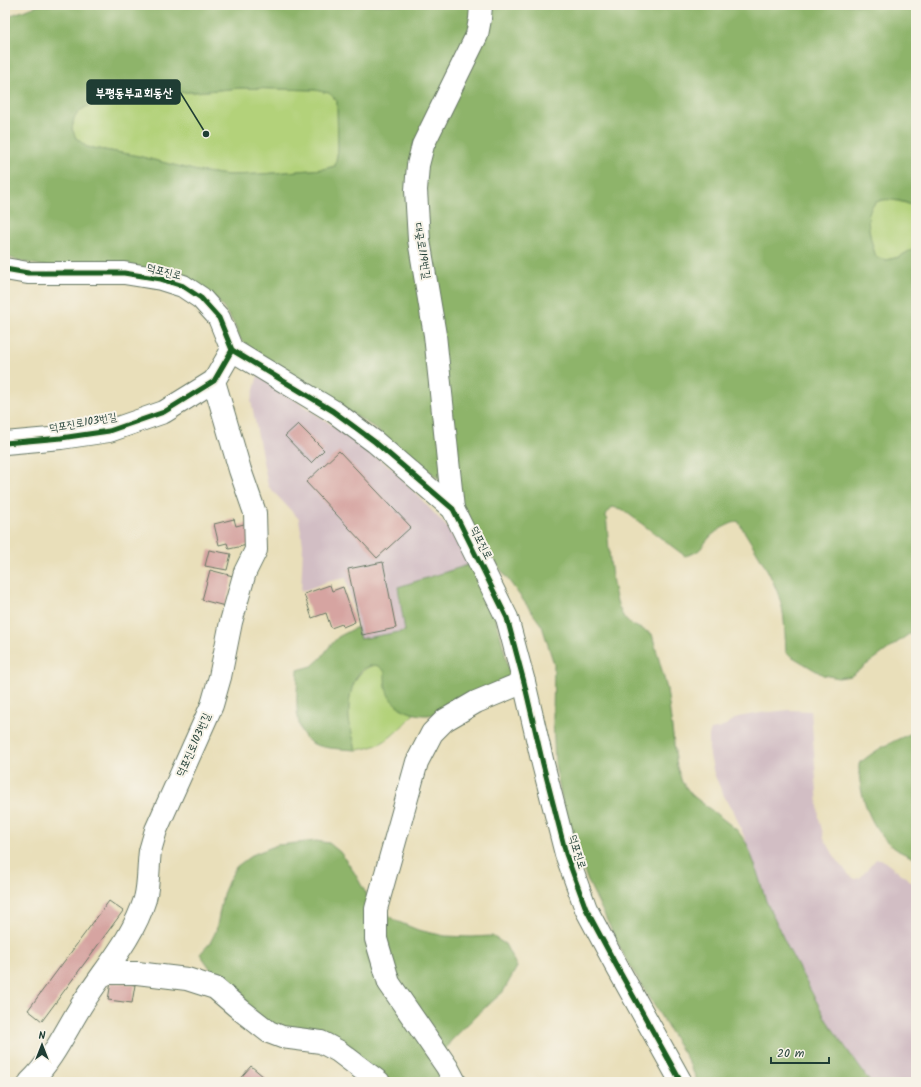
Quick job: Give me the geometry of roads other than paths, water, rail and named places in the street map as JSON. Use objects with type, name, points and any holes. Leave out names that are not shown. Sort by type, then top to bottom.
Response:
[{"type":"street","name":"대곶로119번길","points":[[453,509],[435,335],[419,240],[416,197],[418,165],[423,145],[477,35],[481,5]]},
{"type":"street","name":"덕포진로","points":[[5,269],[28,273],[124,273],[161,279],[183,286],[201,298],[219,318],[232,350],[332,411],[375,442],[453,509],[507,618],[566,854],[586,909],[681,1082]]},
{"type":"street","name":"덕포진로103번길","points":[[5,443],[61,438],[109,431],[164,412],[214,381],[232,350]]},
{"type":"street","name":"덕포진로103번길","points":[[30,1082],[45,1065],[80,1006],[104,973],[134,925],[145,899],[148,884],[150,851],[156,830],[212,705],[220,677],[231,622],[243,579],[256,550],[255,513],[240,470],[214,381]]},
{"type":"street","points":[[455,1082],[448,1067],[389,983],[376,938],[376,909],[417,762],[432,733],[445,720],[476,702],[524,682]]},
{"type":"street","points":[[104,973],[137,973],[187,979],[215,988],[242,1012],[269,1032],[282,1037],[321,1042],[338,1051],[379,1082]]},
{"type":"place","name":"부평동부교회동산","points":[[206,134]]}]
